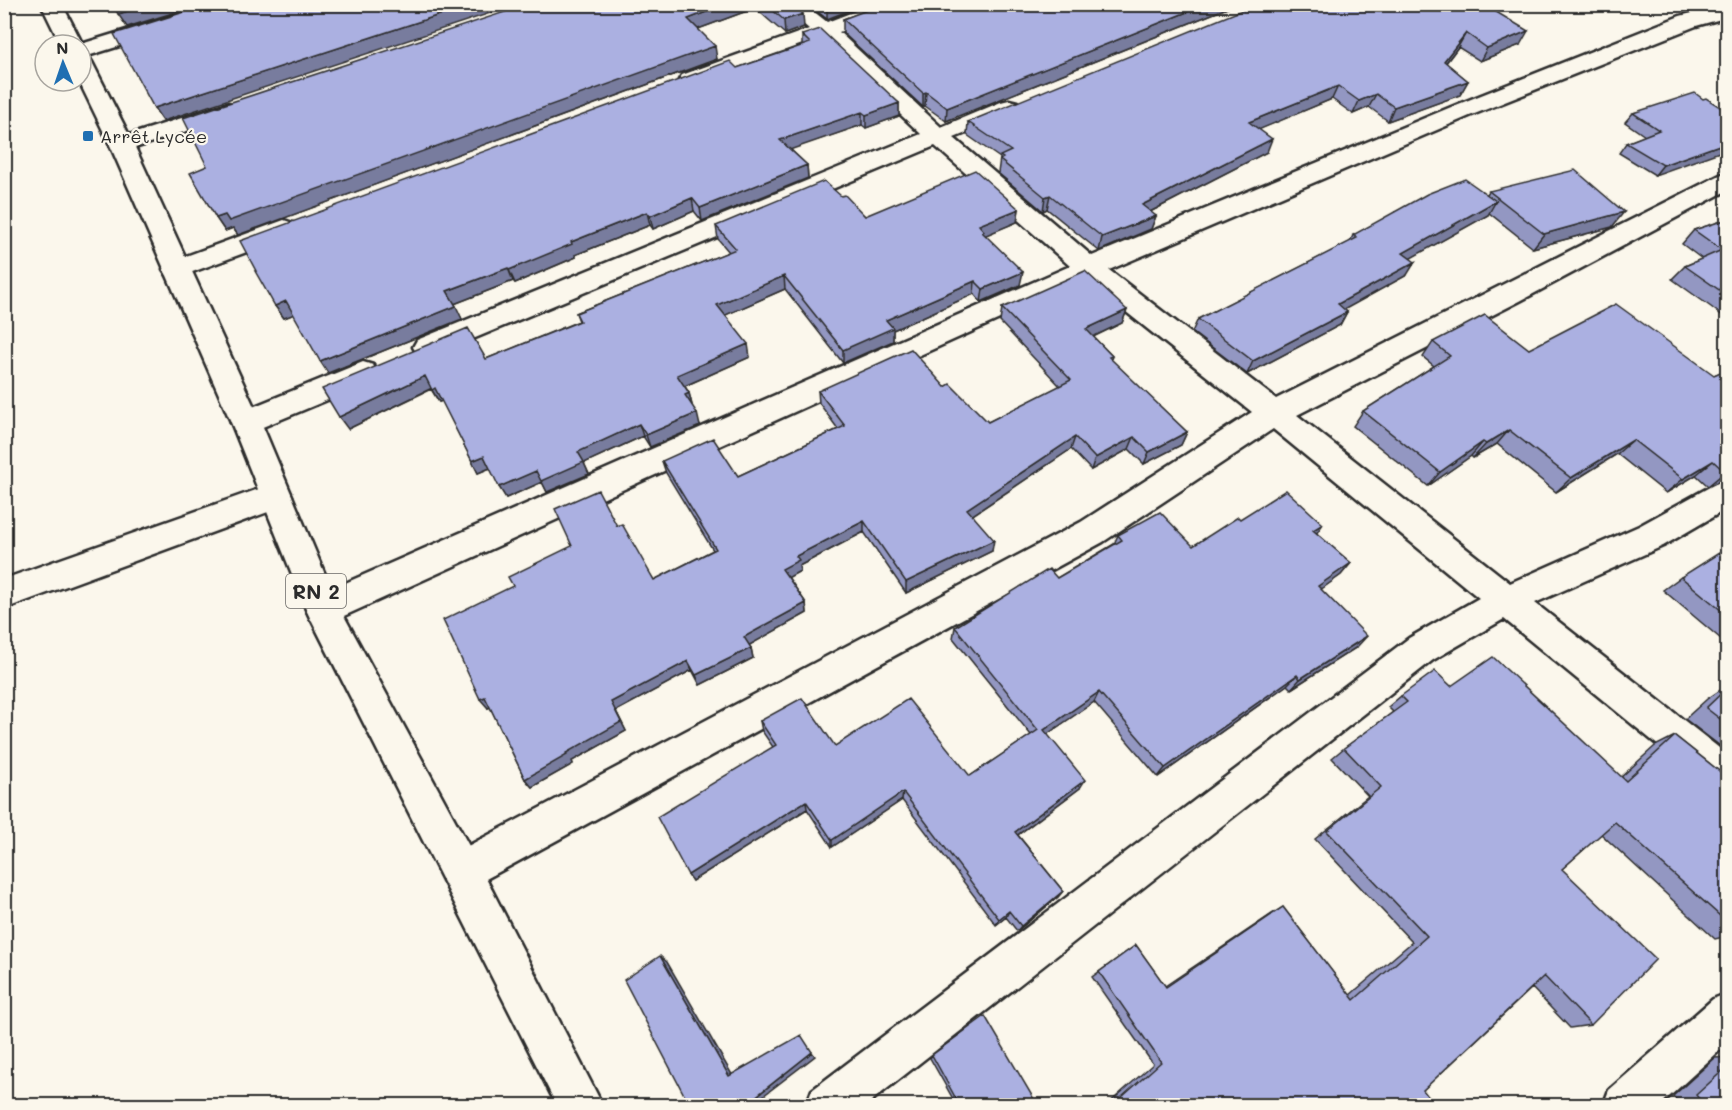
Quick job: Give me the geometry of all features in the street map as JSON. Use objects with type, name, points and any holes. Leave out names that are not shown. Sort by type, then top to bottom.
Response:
[{"type":"main road","points":[[51,4],[66,33]]},
{"type":"main road","points":[[93,47],[235,4]]},
{"type":"main road","points":[[790,4],[825,31],[937,136],[1089,268],[1275,413],[1728,779]]},
{"type":"main road","points":[[668,88],[895,4]]},
{"type":"main road","points":[[323,609],[1089,268],[1464,110],[1688,21],[1728,10]]},
{"type":"main road","name":"RN 2","points":[[93,86],[122,145],[246,422],[323,609],[581,1106]]},
{"type":"main road","points":[[246,422],[1035,96]]},
{"type":"main road","points":[[122,145],[245,104]]},
{"type":"main road","points":[[461,871],[1092,532],[1275,413],[1510,294],[1728,179]]},
{"type":"main road","points":[[176,269],[310,220]]},
{"type":"main road","points":[[828,1106],[1421,649],[1505,601],[1651,536],[1728,492]]},
{"type":"main road","points":[[4,594],[276,496]]},
{"type":"main road","points":[[1625,1106],[1728,1014]]},
{"type":"building","points":[[113,4],[150,4],[118,14]]},
{"type":"building","points":[[210,4],[473,4],[154,108],[114,34]]},
{"type":"building","points":[[529,4],[727,4],[688,19],[715,46],[229,221],[225,215],[216,218],[190,173],[207,166],[183,118]]},
{"type":"building","points":[[765,4],[792,4],[803,14],[784,20]]},
{"type":"building","points":[[883,4],[1207,4],[947,108],[926,92],[923,93],[843,19]]},
{"type":"building","points":[[1257,4],[1483,4],[1528,31],[1487,48],[1466,33],[1444,61],[1468,81],[1394,107],[1376,94],[1359,101],[1338,86],[1249,122],[1272,139],[1142,205],[1156,216],[1102,237],[1050,195],[1045,197],[1000,160],[1003,158],[1000,156],[1011,151],[968,122]]},
{"type":"building","points":[[820,29],[899,103],[866,115],[862,112],[780,140],[807,165],[700,208],[692,198],[650,216],[647,212],[509,270],[508,268],[447,291],[456,306],[320,361],[286,301],[275,306],[240,241],[730,61],[737,68],[810,43],[802,35]]},
{"type":"building","points":[[1695,93],[1728,112],[1728,142],[1663,165],[1626,143],[1659,130],[1633,113]]},
{"type":"building","points":[[975,170],[1019,209],[979,225],[984,231],[982,232],[1023,272],[983,289],[975,281],[886,320],[893,328],[843,350],[784,276],[717,305],[748,344],[677,375],[689,393],[685,395],[697,413],[646,435],[639,424],[578,452],[584,462],[541,481],[536,471],[499,487],[484,456],[472,461],[435,388],[432,390],[425,376],[339,417],[322,389],[468,328],[486,359],[580,321],[576,313],[736,249],[716,226],[824,181],[841,196],[845,195],[865,216]]},
{"type":"building","points":[[1575,170],[1624,212],[1544,234],[1489,191]]},
{"type":"building","points":[[1465,179],[1496,201],[1403,253],[1415,262],[1338,304],[1347,312],[1253,361],[1198,319],[1357,238],[1353,235],[1427,194]]},
{"type":"building","points":[[1728,219],[1728,296],[1685,266],[1722,250],[1694,230]]},
{"type":"building","points":[[1085,271],[1127,310],[1086,329],[1112,356],[1109,357],[1187,432],[1149,452],[1134,437],[1095,458],[1075,437],[967,509],[994,540],[906,582],[864,521],[796,556],[799,560],[782,569],[806,603],[744,637],[751,648],[696,675],[688,661],[611,702],[621,722],[525,779],[485,697],[480,699],[443,620],[513,586],[508,577],[572,546],[555,509],[598,490],[617,526],[622,524],[654,580],[716,549],[662,461],[713,438],[738,476],[845,426],[818,391],[911,349],[945,387],[950,384],[988,422],[1071,380],[1002,308]]},
{"type":"building","points":[[1616,304],[1714,375],[1728,369],[1728,471],[1725,472],[1713,461],[1683,479],[1633,440],[1571,478],[1509,430],[1486,444],[1483,442],[1440,472],[1363,411],[1450,356],[1433,342],[1485,315],[1529,349]]},
{"type":"building","points":[[1286,490],[1323,524],[1313,530],[1351,563],[1318,586],[1367,636],[1300,679],[1297,675],[1165,768],[1099,692],[1044,730],[1085,780],[1015,832],[1063,891],[1021,926],[1009,911],[999,919],[903,792],[832,840],[806,801],[688,875],[657,817],[776,745],[760,721],[802,698],[835,746],[908,699],[970,776],[1038,730],[955,627],[1049,569],[1057,578],[1122,540],[1118,535],[1160,512],[1193,546]]},
{"type":"building","points":[[1719,553],[1728,560],[1728,616],[1681,577]]},
{"type":"building","points":[[1493,657],[1626,781],[1675,736],[1728,778],[1728,923],[1615,822],[1562,869],[1656,959],[1591,1025],[1544,976],[1423,1090],[1430,1099],[1422,1106],[1112,1106],[1161,1062],[1099,972],[1136,945],[1166,987],[1283,907],[1354,1000],[1427,936],[1327,831],[1381,787],[1344,748],[1407,702],[1401,696],[1435,671],[1451,686]]},
{"type":"building","points":[[1728,688],[1728,725],[1706,708]]},
{"type":"building","points":[[660,956],[729,1076],[801,1035],[812,1052],[744,1106],[690,1106],[624,980]]},
{"type":"building","points":[[985,1016],[1038,1106],[960,1106],[932,1055]]},
{"type":"building","points":[[1728,1066],[1728,1106],[1705,1106],[1696,1095]]},
{"type":"place","name":"Arrêt Lycée","points":[[88,136]]}]
